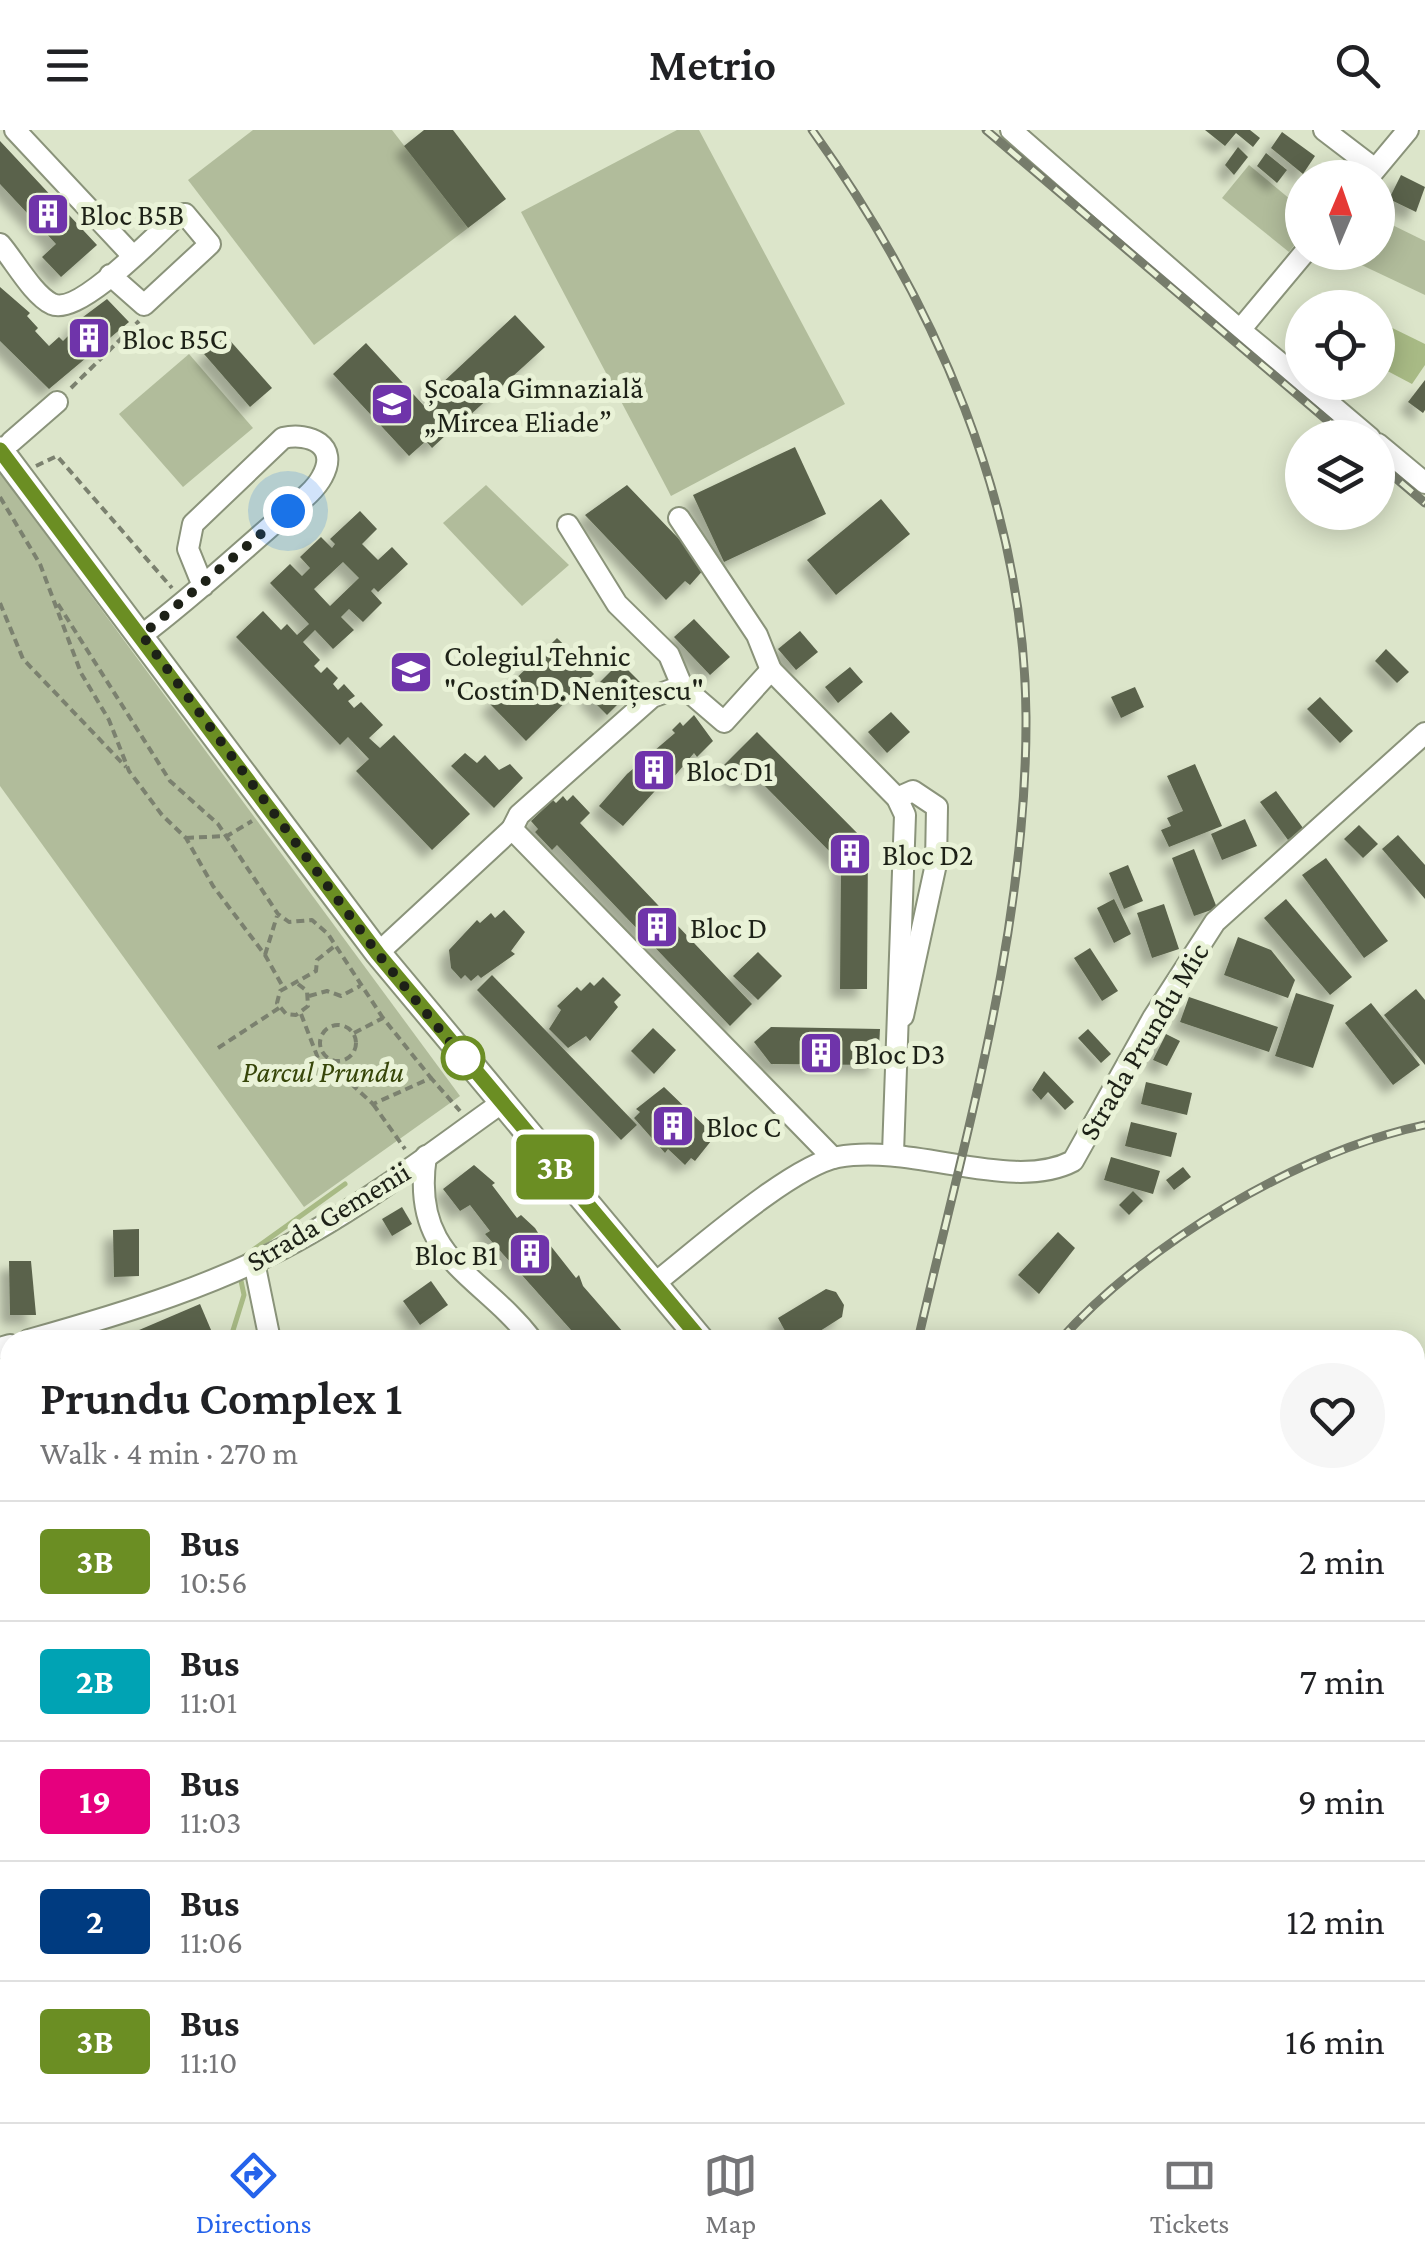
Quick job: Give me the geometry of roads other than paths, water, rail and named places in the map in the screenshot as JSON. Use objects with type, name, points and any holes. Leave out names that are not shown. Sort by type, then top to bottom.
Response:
[{"type":"main road","points":[[6,446],[378,954],[693,1330]]},
{"type":"street","points":[[15,130],[132,255]]},
{"type":"street","points":[[1011,130],[1285,367]]},
{"type":"street","points":[[1324,130],[1357,160]]},
{"type":"street","points":[[1383,160],[1408,130]]},
{"type":"street","points":[[0,244],[50,304],[68,307],[181,214],[210,244],[144,304],[110,275]]},
{"type":"street","points":[[1240,330],[1290,270]]},
{"type":"street","points":[[1325,400],[1348,420]]},
{"type":"street","points":[[6,446],[57,402]]},
{"type":"street","points":[[142,635],[203,586],[316,486],[327,462],[326,451],[316,438],[300,434],[282,438],[193,524],[188,549],[203,586]]},
{"type":"street","points":[[1395,458],[1425,483]]},
{"type":"street","points":[[679,518],[756,635],[771,670],[896,798],[905,815],[893,1153]]},
{"type":"street","points":[[568,525],[617,604],[669,655],[682,686],[724,722],[771,670]]},
{"type":"street","points":[[378,954],[505,840],[519,815],[652,697],[682,686]]},
{"type":"street","name":"Strada Prundu Mic","points":[[655,1284],[740,1218],[833,1158],[893,1153],[1029,1174],[1054,1171],[1073,1161],[1153,1018],[1216,922],[1425,733]]},
{"type":"street","points":[[895,1042],[914,983],[936,864],[937,806],[913,791],[896,798]]},
{"type":"street","points":[[512,829],[833,1158]]},
{"type":"street","name":"Strada Gemenii","points":[[65,1330],[122,1314],[254,1262],[342,1214],[500,1104]]},
{"type":"street","points":[[421,1160],[432,1228],[445,1255],[522,1330]]},
{"type":"street","points":[[254,1262],[268,1330]]},
{"type":"waterway","points":[[242,1258],[345,1184]]},
{"type":"waterway","points":[[233,1330],[244,1295],[240,1276]]},
{"type":"railway","points":[[812,130],[897,264],[964,408],[990,483],[1009,560],[1022,638],[1024,796],[1005,953],[920,1330]]},
{"type":"railway","points":[[986,130],[1327,420]]},
{"type":"railway","points":[[1395,477],[1425,503]]},
{"type":"railway","points":[[1070,1330],[1135,1270],[1227,1207],[1326,1156],[1425,1125]]},
{"type":"place","name":"Bloc B5B","points":[[48,214]]},
{"type":"place","name":"Bloc B5C","points":[[89,338]]},
{"type":"place","name":"Școala Gimnazială „Mircea Eliade”","points":[[392,404]]},
{"type":"place","name":"Colegiul Tehnic \"Costin D. Nenițescu\"","points":[[411,672]]},
{"type":"place","name":"Bloc D1","points":[[654,770]]},
{"type":"place","name":"Bloc D2","points":[[850,854]]},
{"type":"place","name":"Bloc D","points":[[657,927]]},
{"type":"place","name":"Bloc D3","points":[[821,1053]]},
{"type":"place","name":"Bloc C","points":[[673,1126]]},
{"type":"place","name":"Bloc B1","points":[[530,1254]]},
{"type":"park label","name":"Parcul Prundu","points":[[323,1071]]}]
